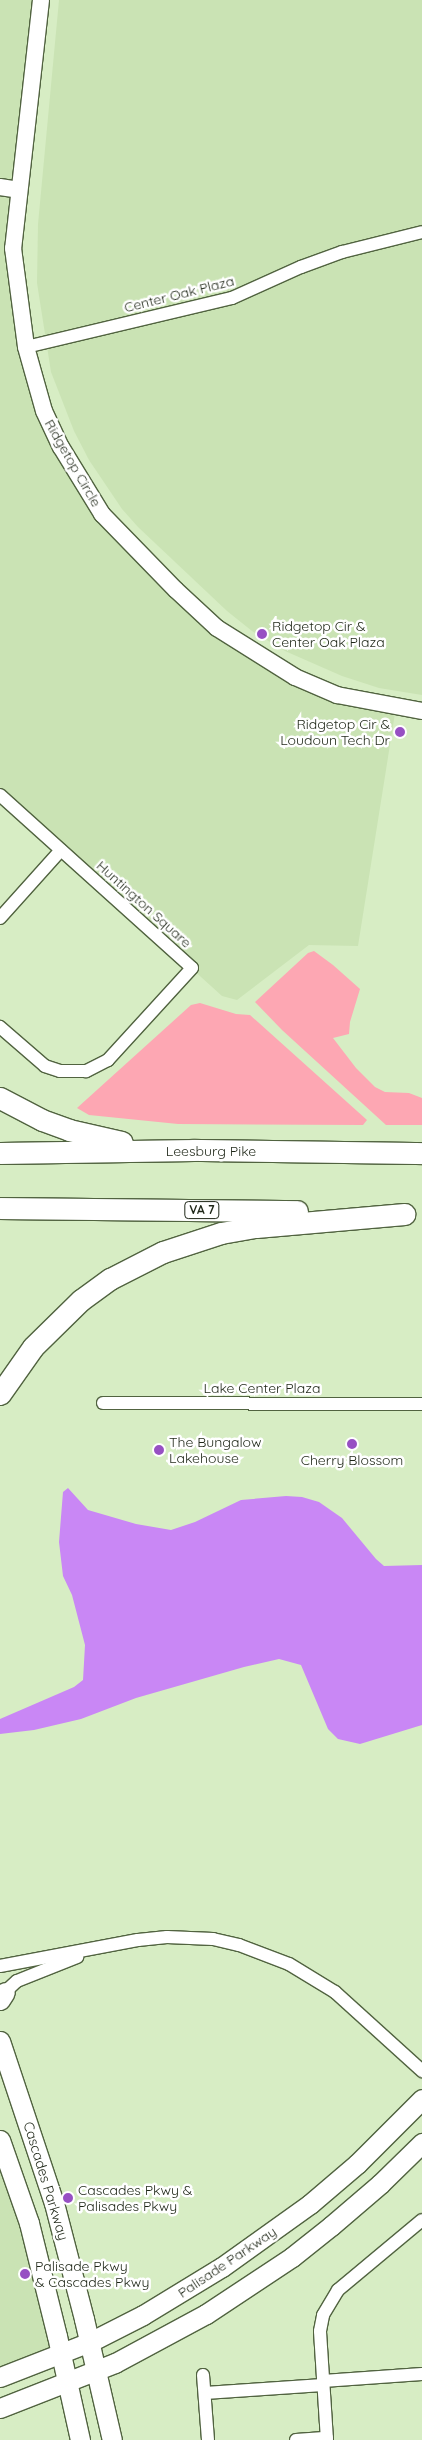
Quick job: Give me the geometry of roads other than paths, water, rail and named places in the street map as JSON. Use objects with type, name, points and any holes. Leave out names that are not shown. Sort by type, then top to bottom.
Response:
[{"type":"highway","points":[[0,1098],[42,1120],[69,1130],[107,1140],[194,1150]]},
{"type":"highway","name":"Leesburg Pike","points":[[0,1153],[194,1150],[422,1153]]},
{"type":"highway","name":"VA 7","points":[[0,1208],[413,1214]]},
{"type":"highway","points":[[0,1394],[34,1347],[81,1300],[110,1279],[163,1252],[221,1233],[256,1227],[413,1214]]},
{"type":"main road","name":"Cascades Parkway","points":[[0,2041],[54,2203],[90,2342],[112,2440]]},
{"type":"main road","name":"Palisade Parkway","points":[[0,2377],[90,2342],[176,2296],[272,2233],[357,2164],[422,2099]]},
{"type":"main road","name":"Cascades Parkway","points":[[0,2140],[29,2223],[68,2382],[80,2440]]},
{"type":"main road","points":[[0,2408],[97,2371],[156,2343],[206,2314],[292,2257],[380,2184],[422,2143]]},
{"type":"street","name":"Ridgetop Circle","points":[[41,0],[13,248],[26,347],[44,411],[86,490],[102,514],[176,590],[217,628],[295,677],[349,699],[422,710]]},
{"type":"street","points":[[0,187],[19,190]]},
{"type":"street","name":"Center Oak Plaza","points":[[26,347],[232,298],[301,267],[342,252],[422,232]]},
{"type":"street","name":"Huntington Square","points":[[0,795],[192,968],[108,1060],[86,1071],[60,1071],[45,1066],[0,1027]]},
{"type":"street","points":[[0,918],[61,850]]},
{"type":"street","name":"Lake Center Plaza","points":[[103,1403],[422,1404]]},
{"type":"street","points":[[0,1966],[138,1940],[194,1938],[240,1945],[290,1964],[335,1992],[422,2071]]},
{"type":"street","points":[[2,1996],[17,1981],[53,1968],[97,1948]]},
{"type":"street","points":[[296,2440],[327,2439],[320,2331],[323,2315],[329,2302],[338,2290],[422,2220]]},
{"type":"street","points":[[205,2393],[422,2374]]},
{"type":"street","points":[[203,2375],[208,2440]]},
{"type":"place","name":"Ridgetop Cir & Center Oak Plaza","points":[[262,634]]},
{"type":"place","name":"Ridgetop Cir & Loudoun Tech Dr","points":[[400,732]]},
{"type":"place","name":"Cherry Blossom","points":[[352,1444]]},
{"type":"place","name":"The Bungalow Lakehouse","points":[[159,1450]]},
{"type":"place","name":"Cascades Pkwy & Palisades Pkwy","points":[[68,2198]]},
{"type":"place","name":"Palisade Pkwy & Cascades Pkwy","points":[[25,2274]]}]
